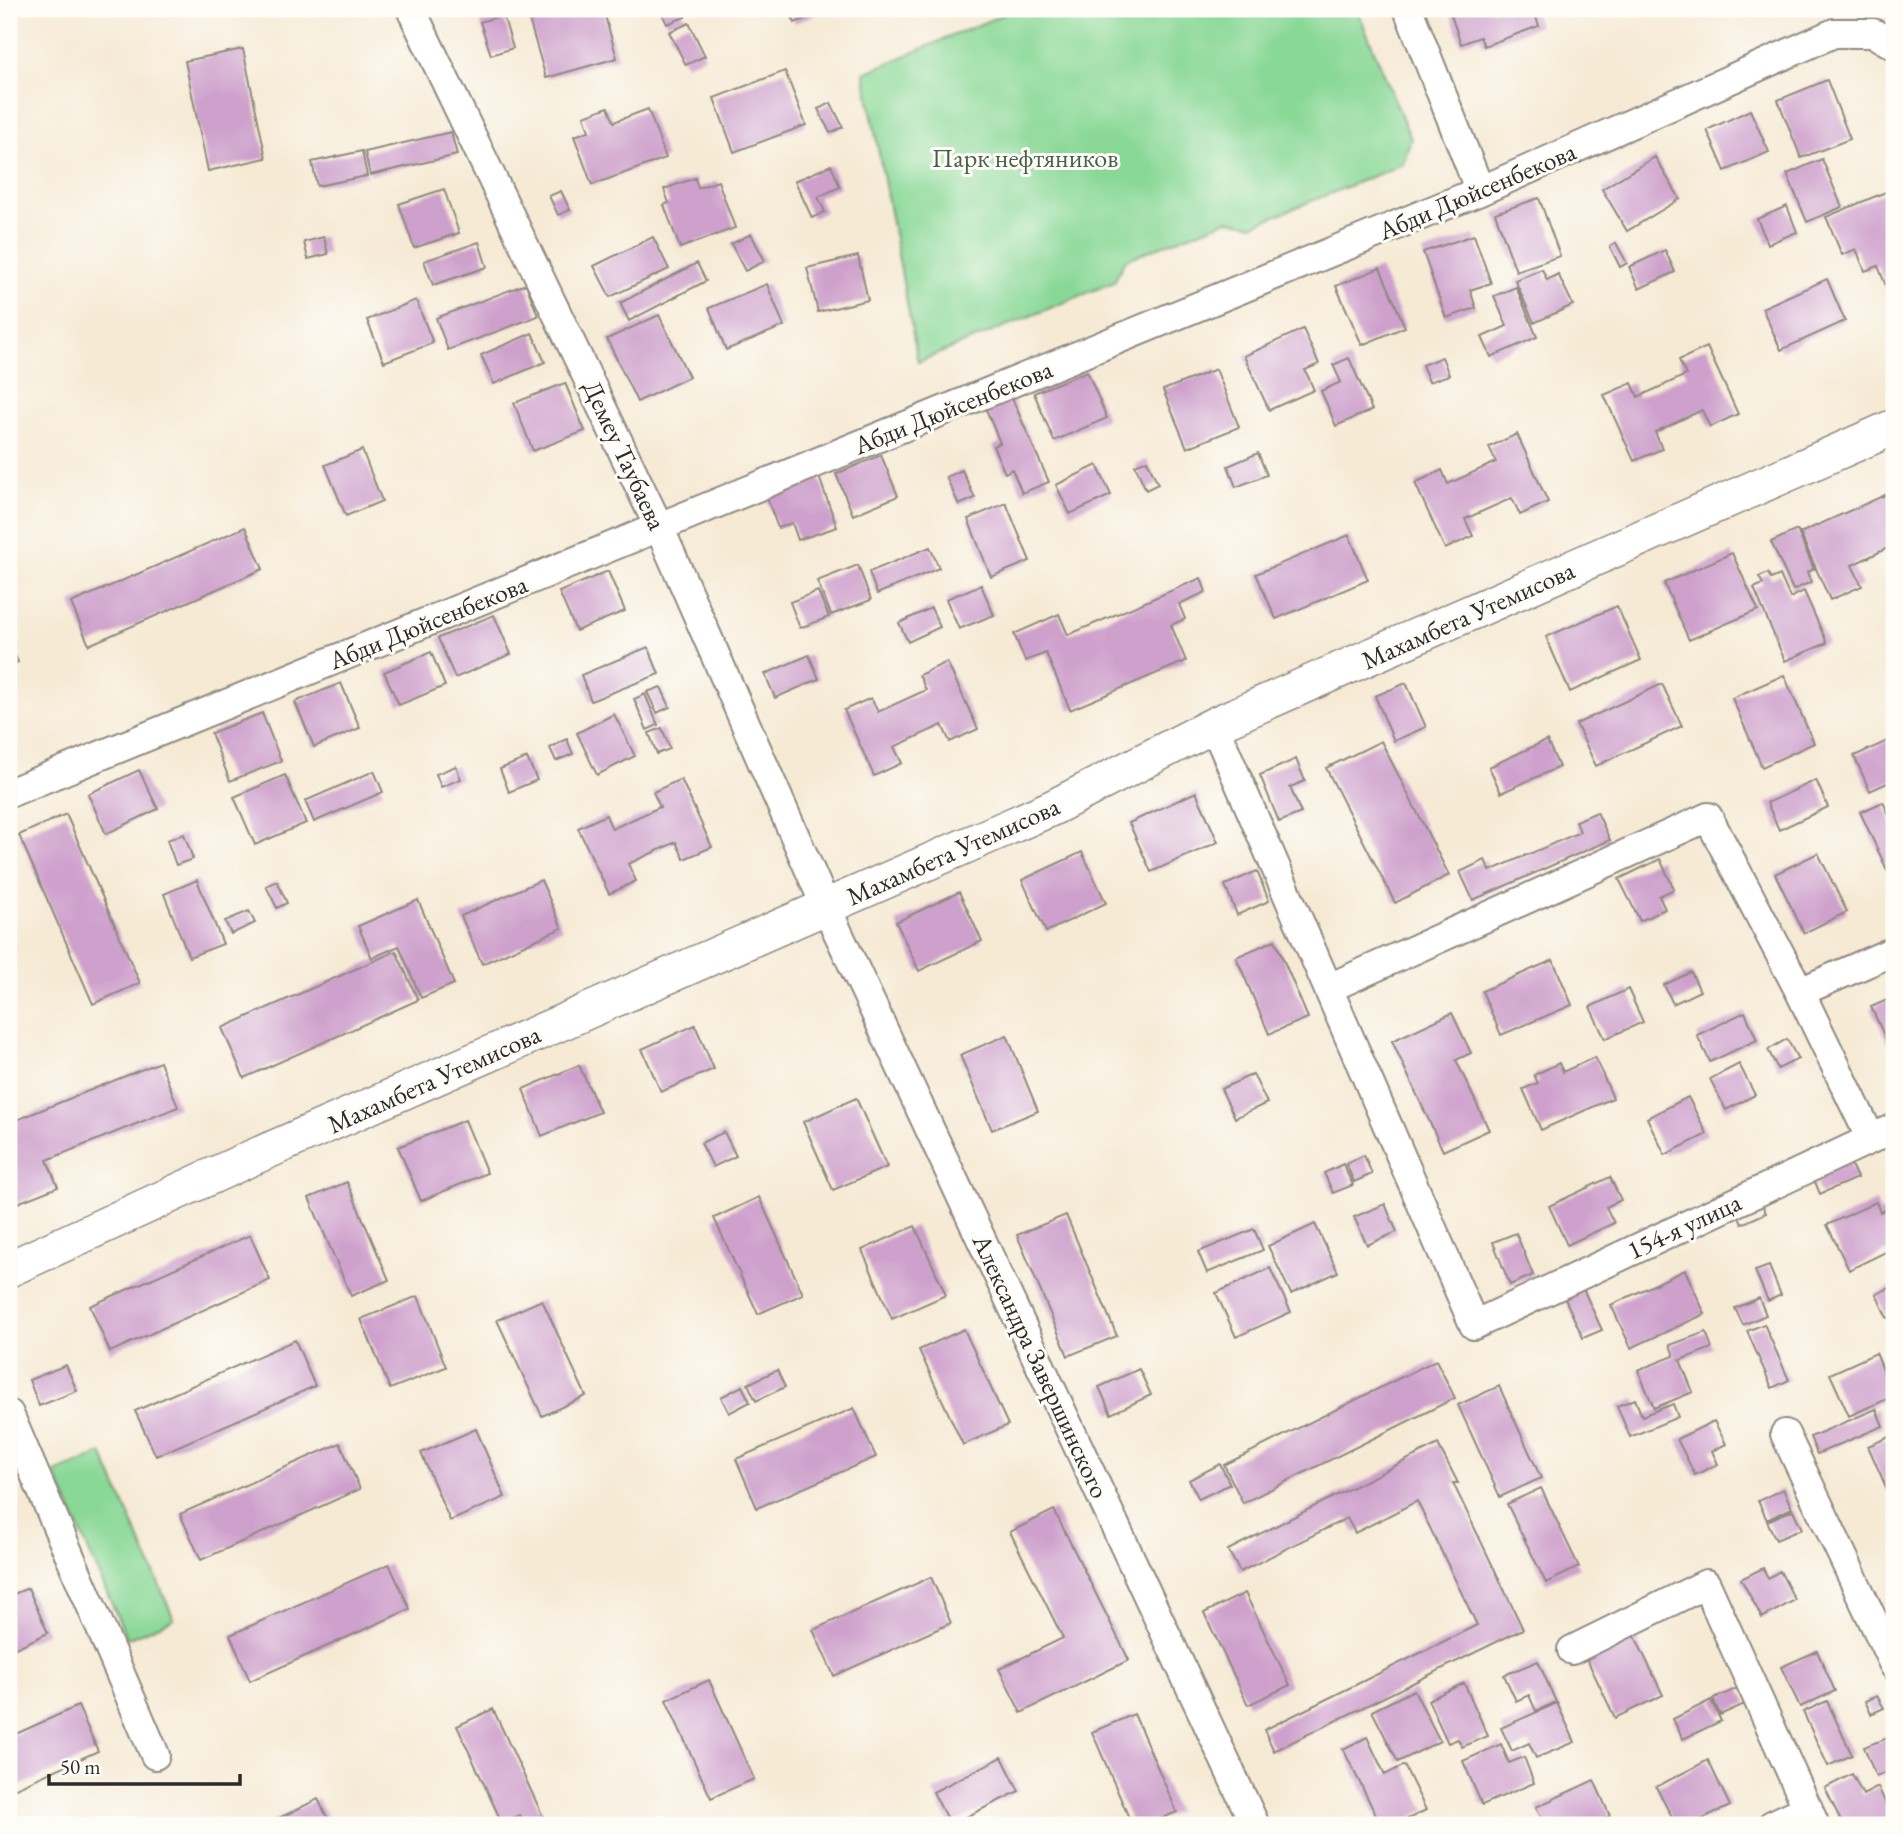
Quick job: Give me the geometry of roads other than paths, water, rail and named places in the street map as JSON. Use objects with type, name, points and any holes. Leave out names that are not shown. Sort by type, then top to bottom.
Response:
[{"type":"street","name":"Демеу Таубаева","points":[[411,9],[659,527],[826,907]]},
{"type":"street","points":[[1408,9],[1480,191]]},
{"type":"street","name":"Абди Дюйсенбекова","points":[[9,793],[1480,191],[1834,33],[1873,33],[1894,45]]},
{"type":"street","name":"Махамбета Утемисова","points":[[9,1269],[261,1154],[1052,807],[1214,725],[1894,427]]},
{"type":"street","points":[[1214,725],[1329,988],[1708,817],[1800,992],[1883,1133]]},
{"type":"street","name":"Александра Завершинского","points":[[826,907],[1247,1823]]},
{"type":"street","points":[[1800,992],[1894,951]]},
{"type":"street","name":"154-я улица","points":[[1329,988],[1475,1325],[1883,1133]]},
{"type":"street","points":[[9,1414],[155,1755]]},
{"type":"street","points":[[1785,1434],[1887,1632],[1894,1665]]},
{"type":"street","points":[[1572,1650],[1706,1584],[1811,1817],[1772,1825]]},
{"type":"park label","name":"Парк нефтяников","points":[[1025,158]]}]
